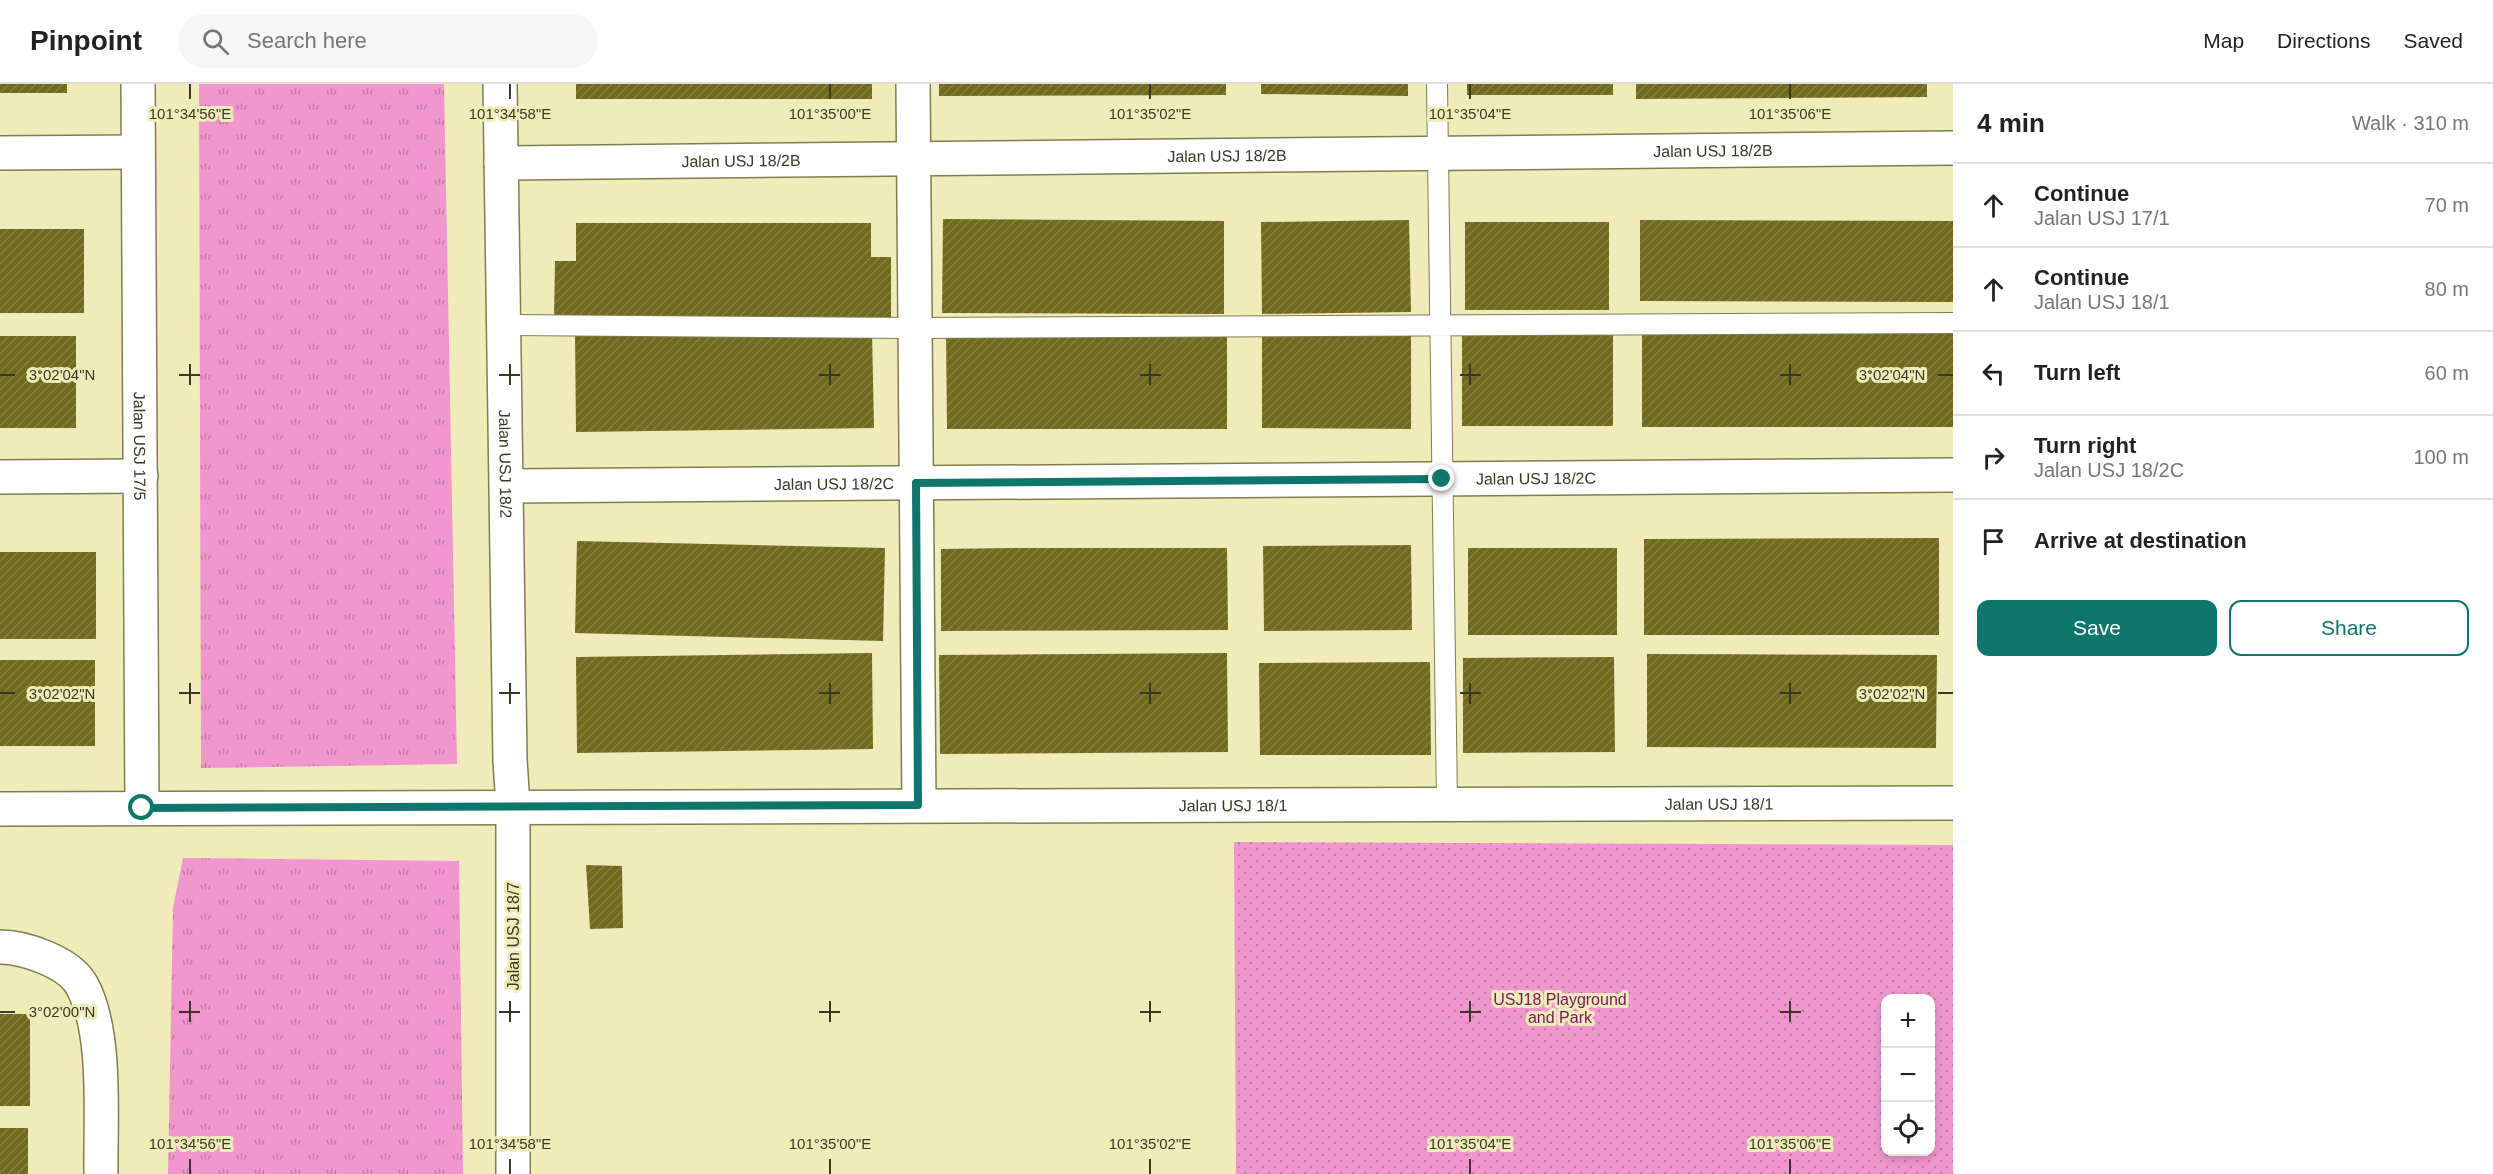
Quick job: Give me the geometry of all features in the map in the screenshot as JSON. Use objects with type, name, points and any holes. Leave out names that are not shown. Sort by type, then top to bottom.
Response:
[{"type":"street","name":"Jalan USJ 17/5","points":[[138,84],[142,808]]},
{"type":"street","name":"Jalan USJ 18/2","points":[[500,84],[510,760],[513,806]]},
{"type":"street","points":[[913,84],[918,805]]},
{"type":"street","name":"Jalan USJ 18/2B","points":[[501,163],[1953,148]]},
{"type":"street","points":[[0,153],[138,152]]},
{"type":"street","name":"Jalan USJ 18/2C","points":[[507,486],[1953,475]]},
{"type":"street","points":[[0,477],[141,476]]},
{"type":"street","name":"Jalan USJ 18/1","points":[[0,809],[1953,803]]},
{"type":"street","name":"Jalan USJ 18/7","points":[[513,806],[513,1174]]},
{"type":"street","points":[[0,947],[38,954],[61,966],[80,982],[90,1007],[99,1064],[101,1174]]},
{"type":"lane","points":[[1437,84],[1447,804]]},
{"type":"lane","points":[[504,325],[915,328],[1953,323]]},
{"type":"green space","points":[[199,84],[444,84],[457,764],[201,768]]},
{"type":"green space","name":"USJ18 Playground and Park","points":[[1234,842],[1953,845],[1953,1174],[1236,1174]]},
{"type":"green space","points":[[183,858],[459,861],[463,1174],[168,1174],[173,908]]},
{"type":"building","points":[[0,84],[67,84],[67,93],[0,93]]},
{"type":"building","points":[[576,84],[872,84],[872,99],[576,99]]},
{"type":"building","points":[[939,84],[1226,84],[1226,95],[939,96]]},
{"type":"building","points":[[1261,84],[1408,84],[1408,96],[1261,94]]},
{"type":"building","points":[[1467,84],[1613,84],[1613,95],[1467,95]]},
{"type":"building","points":[[1636,84],[1927,84],[1927,97],[1636,99]]},
{"type":"building","points":[[943,219],[1224,221],[1224,314],[942,313]]},
{"type":"building","points":[[1409,220],[1411,312],[1262,314],[1261,222]]},
{"type":"building","points":[[1640,220],[1953,221],[1953,302],[1640,301]]},
{"type":"building","points":[[1465,222],[1609,222],[1609,310],[1465,310]]},
{"type":"building","points":[[576,223],[871,223],[871,257],[891,257],[891,317],[554,317],[555,261],[576,261]]},
{"type":"building","points":[[0,229],[84,229],[84,313],[0,313]]},
{"type":"building","points":[[872,331],[874,428],[576,432],[575,335]]},
{"type":"building","points":[[1227,331],[1227,429],[947,429],[946,332]]},
{"type":"building","points":[[1462,331],[1613,331],[1613,426],[1462,426]]},
{"type":"building","points":[[1642,332],[1953,332],[1953,427],[1642,427]]},
{"type":"building","points":[[1262,335],[1411,335],[1411,429],[1262,428]]},
{"type":"building","points":[[0,336],[76,336],[76,428],[0,428]]},
{"type":"building","points":[[1939,538],[1939,635],[1644,635],[1644,539]]},
{"type":"building","points":[[577,541],[885,548],[883,641],[575,633]]},
{"type":"building","points":[[1411,545],[1412,630],[1264,631],[1263,546]]},
{"type":"building","points":[[1227,548],[1228,630],[941,631],[941,549]]},
{"type":"building","points":[[1468,548],[1617,548],[1617,635],[1468,635]]},
{"type":"building","points":[[0,552],[96,552],[96,639],[0,639]]},
{"type":"building","points":[[872,653],[873,749],[577,753],[576,657]]},
{"type":"building","points":[[1227,653],[1228,752],[940,754],[939,655]]},
{"type":"building","points":[[1647,654],[1937,655],[1936,748],[1647,747]]},
{"type":"building","points":[[1614,657],[1615,752],[1463,753],[1463,658]]},
{"type":"building","points":[[0,660],[95,660],[95,746],[0,746]]},
{"type":"building","points":[[1430,662],[1431,755],[1260,755],[1259,663]]},
{"type":"building","points":[[586,865],[622,866],[623,928],[590,929]]},
{"type":"building","points":[[0,1014],[30,1014],[30,1106],[0,1106]]},
{"type":"building","points":[[0,1128],[28,1128],[28,1174],[0,1174]]},
{"type":"route","points":[[142,808],[918,805],[916,483],[1442,479]]}]
